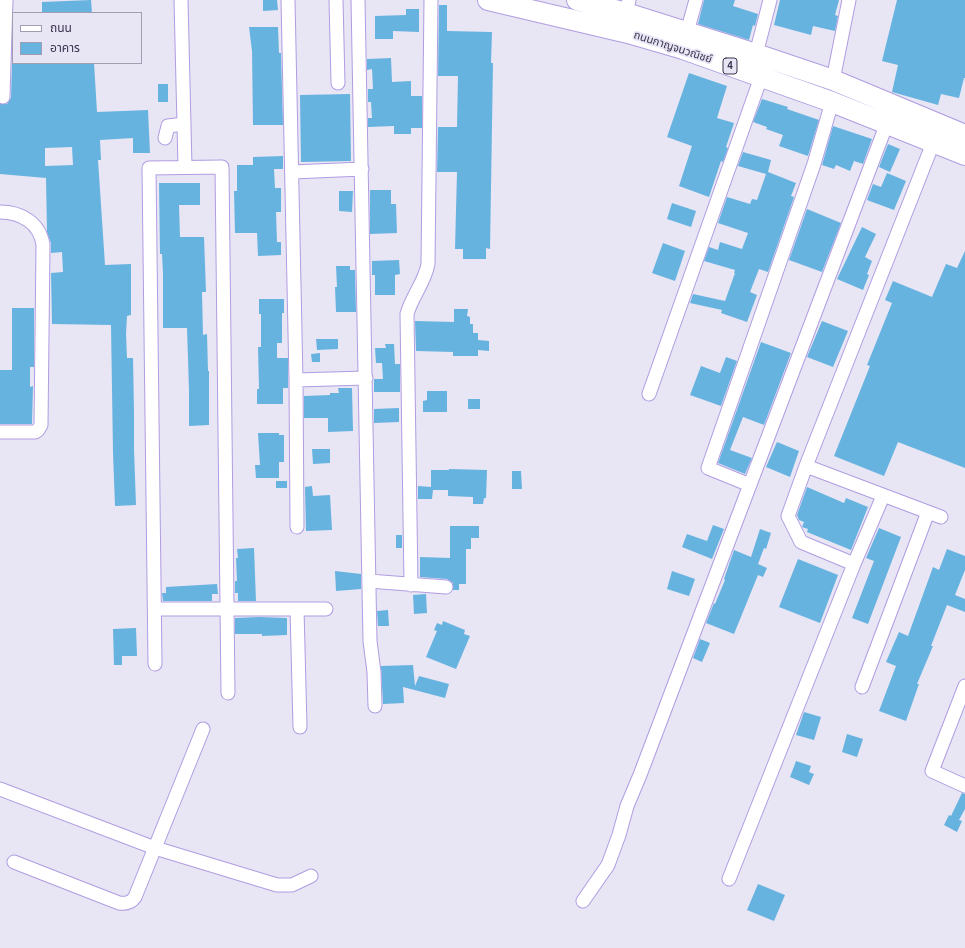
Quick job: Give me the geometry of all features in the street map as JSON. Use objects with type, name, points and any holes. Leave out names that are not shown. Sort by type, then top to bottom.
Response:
[{"type":"highway","name":"ถนนกาญจนวณิชย์","points":[[488,0],[628,33],[683,49],[832,102],[934,143],[961,144]]},
{"type":"highway","name":"ถนนกาญจนวณิชย์","points":[[577,0],[627,6],[687,32],[833,80],[961,144]]},
{"type":"street","points":[[3,97],[6,0]]},
{"type":"street","points":[[181,0],[184,167]]},
{"type":"street","points":[[288,0],[296,380],[297,527]]},
{"type":"street","points":[[336,0],[338,83]]},
{"type":"street","points":[[358,0],[370,641],[374,672],[375,706]]},
{"type":"street","points":[[411,585],[407,314],[412,300],[425,277],[429,258],[431,0]]},
{"type":"street","points":[[687,32],[696,0]]},
{"type":"street","points":[[756,54],[770,0]]},
{"type":"street","points":[[833,80],[850,0]]},
{"type":"street","points":[[649,394],[761,77]]},
{"type":"street","points":[[750,485],[708,468],[814,164],[832,102]]},
{"type":"street","points":[[582,901],[601,877],[614,852],[627,806],[887,123]]},
{"type":"street","points":[[165,138],[168,126],[184,124]]},
{"type":"street","points":[[854,564],[801,542],[788,516],[806,466],[934,143]]},
{"type":"street","points":[[155,664],[149,168],[222,167],[228,693]]},
{"type":"street","points":[[292,172],[362,170]]},
{"type":"street","points":[[0,212],[19,215],[31,222],[40,233],[43,245],[41,425],[35,432],[0,432]]},
{"type":"street","points":[[296,380],[366,378]]},
{"type":"street","points":[[806,466],[941,517]]},
{"type":"street","points":[[729,879],[854,564],[883,496]]},
{"type":"street","points":[[862,687],[928,512]]},
{"type":"street","points":[[369,581],[446,587]]},
{"type":"street","points":[[155,609],[326,609]]},
{"type":"street","points":[[297,609],[300,727]]},
{"type":"street","points":[[965,686],[932,771],[965,786]]},
{"type":"street","points":[[14,862],[119,903],[126,904],[132,900],[135,897],[203,729]]},
{"type":"street","points":[[0,789],[155,848],[277,885],[292,884],[311,876]]},
{"type":"building","points":[[91,0],[92,12],[42,12],[42,2]]},
{"type":"building","points":[[263,0],[277,0],[278,10],[263,11]]},
{"type":"building","points":[[704,0],[735,0],[733,6],[758,14],[749,40],[698,24]]},
{"type":"building","points":[[780,0],[839,0],[835,15],[838,16],[835,31],[813,26],[811,35],[774,25]]},
{"type":"building","points":[[897,0],[965,0],[965,78],[959,98],[941,94],[938,105],[892,92],[898,65],[882,61]]},
{"type":"building","points":[[439,5],[447,5],[447,31],[492,32],[491,63],[493,63],[490,249],[486,248],[486,259],[463,259],[463,249],[455,249],[457,172],[437,172],[438,127],[457,127],[458,76],[438,76]]},
{"type":"building","points":[[406,9],[419,9],[419,32],[393,31],[393,39],[375,39],[375,16],[406,15]]},
{"type":"building","points":[[249,27],[278,27],[279,53],[281,53],[283,125],[253,125],[252,51]]},
{"type":"building","points":[[391,58],[392,82],[411,81],[411,96],[422,96],[422,128],[411,128],[411,134],[394,134],[394,126],[368,127],[368,118],[372,118],[371,102],[368,102],[368,89],[373,89],[372,69],[367,70],[367,59]]},
{"type":"building","points":[[12,63],[94,64],[97,112],[148,110],[150,153],[133,153],[133,138],[100,140],[101,160],[98,160],[105,265],[131,264],[131,315],[127,316],[126,334],[127,358],[133,358],[136,505],[115,506],[111,325],[52,324],[51,273],[63,272],[62,252],[51,253],[51,243],[47,232],[46,178],[0,174],[0,104],[7,104],[11,98]],"holes":[[[72,147],[73,165],[45,166],[45,148]]]},
{"type":"building","points":[[689,73],[727,86],[717,118],[734,123],[726,147],[728,148],[723,162],[721,161],[709,197],[679,186],[692,146],[667,137]]},
{"type":"building","points":[[158,84],[168,84],[168,102],[158,102]]},
{"type":"building","points":[[350,94],[351,161],[301,162],[300,95]]},
{"type":"building","points":[[762,99],[788,107],[787,109],[819,120],[808,156],[779,146],[783,135],[766,129],[767,127],[753,122]]},
{"type":"building","points":[[833,126],[872,139],[863,164],[854,161],[850,171],[836,165],[834,169],[822,165]]},
{"type":"building","points":[[888,144],[900,149],[890,172],[879,167]]},
{"type":"building","points":[[743,152],[771,160],[768,172],[796,183],[791,196],[794,197],[768,272],[759,269],[750,292],[757,295],[747,322],[721,313],[722,310],[690,303],[693,294],[725,301],[735,273],[735,270],[704,261],[709,247],[718,250],[720,242],[742,249],[748,233],[718,223],[727,197],[750,204],[752,199],[757,200],[766,174],[738,166]]},
{"type":"building","points":[[283,156],[283,169],[274,169],[275,188],[281,188],[281,212],[276,212],[277,242],[281,242],[281,255],[258,256],[257,233],[235,233],[234,191],[237,191],[237,165],[253,165],[253,157]]},
{"type":"building","points":[[887,173],[906,181],[894,210],[867,200],[873,184],[881,187]]},
{"type":"building","points":[[159,183],[200,183],[200,205],[179,205],[180,237],[204,237],[206,292],[202,292],[203,335],[207,334],[209,425],[189,426],[187,328],[163,328],[163,274],[162,254],[160,254]]},
{"type":"building","points":[[370,190],[391,190],[391,204],[396,204],[397,233],[370,234]]},
{"type":"building","points":[[339,191],[353,191],[352,212],[339,211]]},
{"type":"building","points":[[672,203],[696,211],[691,227],[667,219]]},
{"type":"building","points":[[807,209],[841,223],[822,272],[789,260]]},
{"type":"building","points":[[862,227],[876,234],[865,257],[872,261],[867,274],[869,275],[863,290],[837,279]]},
{"type":"building","points":[[663,243],[685,251],[675,281],[652,273]]},
{"type":"building","points":[[965,251],[965,468],[898,442],[884,476],[834,456],[870,366],[867,365],[892,303],[885,300],[893,281],[932,297],[946,264],[957,268]]},
{"type":"building","points":[[399,260],[400,274],[395,275],[395,295],[375,295],[375,275],[372,275],[372,261]]},
{"type":"building","points":[[336,266],[350,266],[350,270],[355,270],[356,312],[336,312]]},
{"type":"building","points":[[259,299],[284,299],[284,313],[282,313],[282,343],[277,343],[277,358],[288,358],[288,388],[283,388],[283,404],[257,404],[257,389],[259,389],[258,347],[261,347],[261,314],[259,314]]},
{"type":"building","points":[[12,308],[34,308],[34,367],[30,367],[30,387],[33,386],[32,424],[0,424],[0,370],[12,370]]},
{"type":"building","points":[[454,309],[468,309],[467,316],[470,317],[470,324],[473,324],[473,333],[478,333],[478,340],[489,341],[489,351],[478,350],[478,356],[453,356],[453,352],[416,351],[415,321],[454,322]]},
{"type":"building","points":[[822,321],[848,331],[833,367],[807,357]]},
{"type":"building","points":[[316,339],[338,339],[338,349],[317,350]]},
{"type":"building","points":[[761,342],[791,353],[764,425],[743,417],[730,450],[752,458],[745,474],[718,463]]},
{"type":"building","points":[[385,344],[394,344],[395,364],[400,364],[400,392],[374,392],[374,379],[383,379],[382,363],[376,363],[375,348],[386,348]]},
{"type":"building","points":[[320,353],[320,362],[312,362],[311,354]]},
{"type":"building","points":[[726,357],[737,361],[721,406],[690,395],[701,366],[720,373]]},
{"type":"building","points":[[338,388],[352,388],[353,431],[328,432],[328,418],[304,418],[304,396],[330,395],[330,393],[339,393]]},
{"type":"building","points":[[427,391],[447,391],[447,412],[423,412],[423,401],[427,400]]},
{"type":"building","points":[[468,399],[480,399],[480,409],[468,409]]},
{"type":"building","points":[[399,408],[399,422],[374,423],[374,409]]},
{"type":"building","points":[[258,433],[279,433],[279,435],[284,435],[284,462],[279,462],[279,478],[256,478],[255,465],[260,465]]},
{"type":"building","points":[[777,442],[799,451],[790,477],[766,467]]},
{"type":"building","points":[[312,449],[330,449],[330,463],[313,464]]},
{"type":"building","points":[[431,470],[487,470],[486,498],[484,498],[483,504],[473,504],[473,497],[448,496],[448,490],[433,490],[432,499],[418,499],[418,486],[431,487]]},
{"type":"building","points":[[512,471],[521,471],[522,489],[512,489]]},
{"type":"building","points":[[276,481],[287,481],[287,488],[276,488]]},
{"type":"building","points":[[312,486],[313,496],[330,495],[332,530],[306,531],[305,487]]},
{"type":"building","points":[[807,487],[844,503],[846,498],[868,507],[851,550],[807,532],[808,529],[802,527],[804,522],[799,520],[797,515]]},
{"type":"building","points":[[713,525],[724,529],[712,559],[682,547],[687,534],[707,541]]},
{"type":"building","points":[[450,526],[479,526],[479,538],[471,538],[471,549],[466,549],[466,584],[459,584],[459,590],[453,590],[453,583],[447,579],[420,577],[420,557],[450,558]]},
{"type":"building","points":[[879,528],[901,537],[868,624],[852,618],[874,561],[866,558]]},
{"type":"building","points":[[760,529],[771,533],[766,549],[764,548],[758,564],[767,568],[763,577],[758,575],[734,634],[706,623],[725,580],[724,579],[734,550],[751,557]]},
{"type":"building","points":[[396,535],[402,535],[402,548],[396,548]]},
{"type":"building","points":[[254,548],[256,601],[238,601],[238,593],[235,593],[235,581],[237,581],[237,549]]},
{"type":"building","points":[[947,549],[965,556],[965,570],[955,595],[965,599],[965,612],[947,605],[931,646],[933,646],[917,684],[919,684],[906,721],[879,711],[896,666],[886,662],[899,632],[908,636],[933,567],[939,570]]},
{"type":"building","points":[[798,559],[838,575],[820,623],[779,607]]},
{"type":"building","points":[[335,571],[361,574],[361,589],[336,591]]},
{"type":"building","points":[[672,571],[695,579],[689,596],[667,589]]},
{"type":"building","points":[[217,584],[218,594],[212,594],[212,601],[163,601],[162,593],[166,593],[166,587]]},
{"type":"building","points":[[426,594],[427,613],[414,614],[413,595]]},
{"type":"building","points":[[388,610],[389,626],[378,626],[377,611]]},
{"type":"building","points":[[235,618],[287,618],[287,635],[262,636],[262,634],[235,634]]},
{"type":"building","points":[[443,621],[465,630],[464,634],[470,636],[456,669],[426,657],[437,631],[434,630],[437,623],[442,625]]},
{"type":"building","points":[[136,628],[137,656],[122,656],[122,665],[114,665],[113,629]]},
{"type":"building","points":[[700,639],[710,643],[702,662],[693,658]]},
{"type":"building","points":[[413,665],[415,686],[419,676],[449,684],[445,698],[403,687],[404,703],[383,704],[381,666]]},
{"type":"building","points":[[804,712],[821,717],[814,740],[796,735]]},
{"type":"building","points":[[847,734],[863,739],[857,757],[842,752]]},
{"type":"building","points":[[796,761],[811,766],[809,772],[814,774],[809,785],[790,777]]},
{"type":"building","points":[[962,793],[965,794],[965,809],[959,820],[962,821],[957,832],[944,825],[949,815],[951,816]]},
{"type":"building","points":[[758,884],[785,895],[774,921],[747,910]]}]
